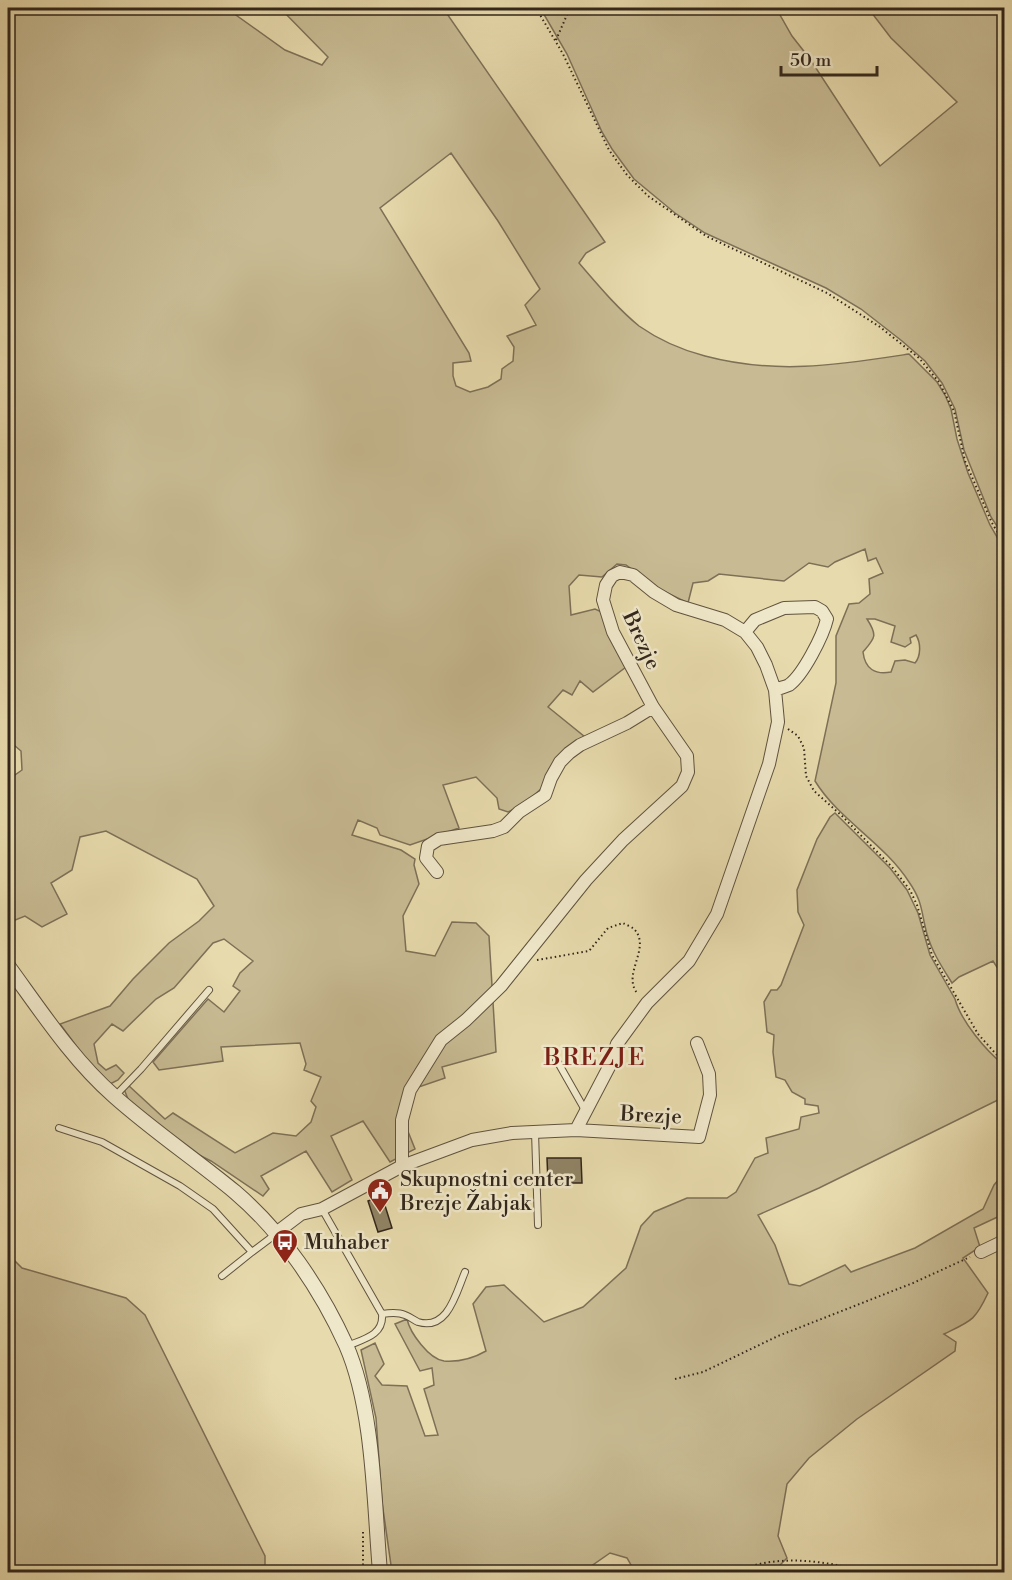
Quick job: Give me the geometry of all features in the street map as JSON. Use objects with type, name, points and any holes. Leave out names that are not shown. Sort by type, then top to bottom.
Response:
[{"type":"street","name":"Brezje","points":[[402,1166],[402,1120],[410,1090],[441,1040],[501,987],[585,880],[623,840],[682,786],[688,772],[687,756],[652,707],[613,632],[603,600],[606,585],[612,576],[620,572],[633,575],[676,605],[725,620],[746,632],[758,647],[775,690],[778,722],[769,764],[717,914],[689,961],[647,1003],[617,1044],[610,1065],[576,1130]]},
{"type":"street","points":[[746,632],[755,620],[784,608],[815,607],[822,611],[827,619],[825,630],[800,672],[788,685],[775,690]]},
{"type":"street","points":[[437,872],[426,858],[428,846],[439,839],[493,831],[504,827],[519,812],[545,795],[551,778],[568,753],[579,745],[627,723],[652,707]]},
{"type":"street","points":[[8,966],[64,1042],[94,1077],[114,1097],[237,1194],[276,1233],[321,1297],[346,1346],[360,1391],[368,1431],[380,1572]]},
{"type":"street","name":"Brezje","points":[[276,1233],[301,1214],[322,1209],[402,1166],[472,1140],[512,1133],[576,1130],[699,1137],[710,1095],[708,1074],[697,1043]]},
{"type":"street","points":[[981,1252],[1005,1241]]},
{"type":"lane","points":[[114,1097],[209,990]]},
{"type":"lane","points":[[552,1052],[585,1110]]},
{"type":"lane","points":[[59,1128],[102,1142],[180,1186],[213,1209],[252,1252]]},
{"type":"lane","points":[[535,1132],[538,1225]]},
{"type":"lane","points":[[322,1209],[381,1314],[383,1322],[379,1330],[371,1336],[346,1346]]},
{"type":"lane","points":[[222,1276],[276,1233]]},
{"type":"lane","points":[[381,1314],[398,1313],[427,1323],[438,1321],[448,1313],[465,1272]]},
{"type":"path","points":[[536,8],[556,40],[609,150],[627,175],[648,196],[706,236],[827,293],[880,327],[919,358],[939,382],[954,411],[965,461],[992,523],[1005,543]]},
{"type":"path","points":[[556,40],[570,8]]},
{"type":"path","points":[[778,722],[798,736],[804,748],[806,776],[814,791],[892,867],[910,890],[917,905],[932,955],[978,1034],[1005,1063]]},
{"type":"path","points":[[519,962],[559,958],[589,951],[608,928],[623,923],[635,930],[640,943],[633,972],[634,988],[647,1003]]},
{"type":"path","points":[[675,1379],[703,1372],[778,1336],[981,1252]]},
{"type":"path","points":[[362,1523],[363,1572]]},
{"type":"path","points":[[734,1572],[753,1564],[774,1560],[821,1562],[869,1572]]},
{"type":"shaded area","points":[[8,8],[226,8],[285,50],[322,65],[328,57],[280,8],[443,8],[605,242],[586,253],[579,263],[615,304],[639,326],[688,351],[731,362],[757,365],[807,366],[857,362],[909,354],[937,382],[945,395],[968,473],[990,525],[1004,549],[1004,978],[993,961],[959,977],[952,983],[932,947],[914,889],[899,868],[836,808],[815,781],[836,683],[836,636],[849,604],[859,603],[870,594],[869,579],[883,573],[876,558],[868,561],[865,549],[828,567],[809,563],[784,581],[719,574],[708,581],[693,583],[688,603],[659,589],[626,565],[617,564],[602,577],[579,575],[569,586],[571,615],[595,609],[604,613],[626,667],[593,692],[580,681],[572,695],[563,690],[548,707],[585,737],[564,752],[549,769],[542,788],[524,804],[508,812],[499,809],[497,798],[476,777],[443,785],[459,828],[410,845],[380,835],[377,828],[358,820],[352,835],[401,850],[415,859],[414,865],[419,884],[403,916],[406,951],[435,956],[452,922],[476,923],[489,936],[496,1052],[442,1067],[445,1078],[404,1092],[399,1109],[415,1149],[390,1162],[363,1121],[331,1136],[352,1180],[332,1192],[306,1151],[261,1176],[269,1189],[263,1196],[211,1161],[189,1150],[147,1118],[128,1099],[124,1089],[128,1085],[165,1119],[173,1113],[235,1153],[273,1133],[296,1136],[311,1122],[316,1107],[311,1101],[321,1077],[304,1070],[306,1064],[300,1043],[221,1047],[223,1061],[159,1070],[153,1062],[208,999],[224,1012],[240,991],[233,986],[240,973],[253,961],[224,939],[213,943],[174,988],[156,999],[123,1031],[112,1024],[94,1044],[98,1063],[106,1070],[116,1065],[124,1073],[118,1080],[110,1084],[83,1055],[60,1024],[110,1006],[169,943],[199,921],[214,906],[197,879],[106,831],[80,837],[72,870],[51,883],[67,914],[42,927],[25,916],[8,923],[8,780],[22,770],[21,751],[8,740]],"holes":[[[451,153],[498,221],[540,289],[525,305],[536,325],[507,336],[514,347],[513,361],[502,369],[501,379],[488,387],[470,392],[456,386],[453,376],[453,363],[471,361],[469,353],[380,208]],[[867,619],[875,619],[895,626],[891,642],[905,647],[911,643],[910,638],[916,635],[920,649],[915,663],[905,660],[895,661],[891,672],[880,673],[872,670],[866,663],[863,652],[874,637],[873,629]]]},
{"type":"shaded area","points":[[548,8],[776,8],[792,36],[810,59],[880,166],[957,102],[891,38],[868,8],[1004,8],[1004,537],[991,517],[964,450],[955,409],[942,383],[925,361],[861,309],[826,288],[705,233],[675,213],[634,179],[602,132],[567,54],[542,11]]},
{"type":"shaded area","points":[[835,813],[890,868],[907,890],[918,913],[930,955],[958,1008],[982,1044],[1004,1065],[1004,1097],[819,1188],[758,1215],[775,1245],[789,1284],[800,1286],[845,1265],[851,1272],[915,1248],[983,1209],[994,1185],[1004,1173],[1004,1214],[974,1228],[980,1247],[963,1258],[988,1293],[971,1319],[944,1334],[956,1342],[955,1351],[857,1419],[809,1458],[787,1484],[778,1536],[787,1558],[780,1565],[779,1572],[635,1572],[627,1558],[610,1553],[590,1567],[590,1572],[392,1572],[382,1502],[376,1418],[361,1350],[375,1343],[384,1364],[375,1376],[382,1385],[407,1386],[425,1436],[438,1435],[424,1389],[434,1385],[432,1368],[420,1371],[395,1324],[407,1319],[416,1338],[426,1351],[438,1359],[455,1361],[471,1358],[486,1351],[473,1304],[486,1287],[504,1285],[544,1322],[583,1307],[626,1268],[641,1226],[654,1212],[687,1198],[727,1198],[736,1192],[755,1158],[768,1153],[766,1138],[799,1129],[801,1117],[819,1113],[818,1106],[805,1104],[805,1099],[792,1092],[785,1080],[776,1077],[773,1052],[774,1035],[767,1032],[764,1002],[771,990],[777,990],[781,985],[804,925],[798,912],[797,890],[817,839],[830,817]]},
{"type":"shaded area","points":[[8,1254],[22,1268],[126,1298],[145,1315],[265,1556],[265,1572],[8,1572]]},
{"type":"building","points":[[547,1158],[581,1158],[582,1183],[548,1183]]},
{"type":"building","name":"Skupnostni center Brezje Žabjak","points":[[382,1196],[392,1228],[378,1232],[368,1201]]},
{"type":"place","name":"Skupnostni center Brezje Žabjak","points":[[380,1214]]},
{"type":"place","name":"Muhaber","points":[[285,1265]]},
{"type":"district","name":"BREZJE","points":[[595,1057]]}]
